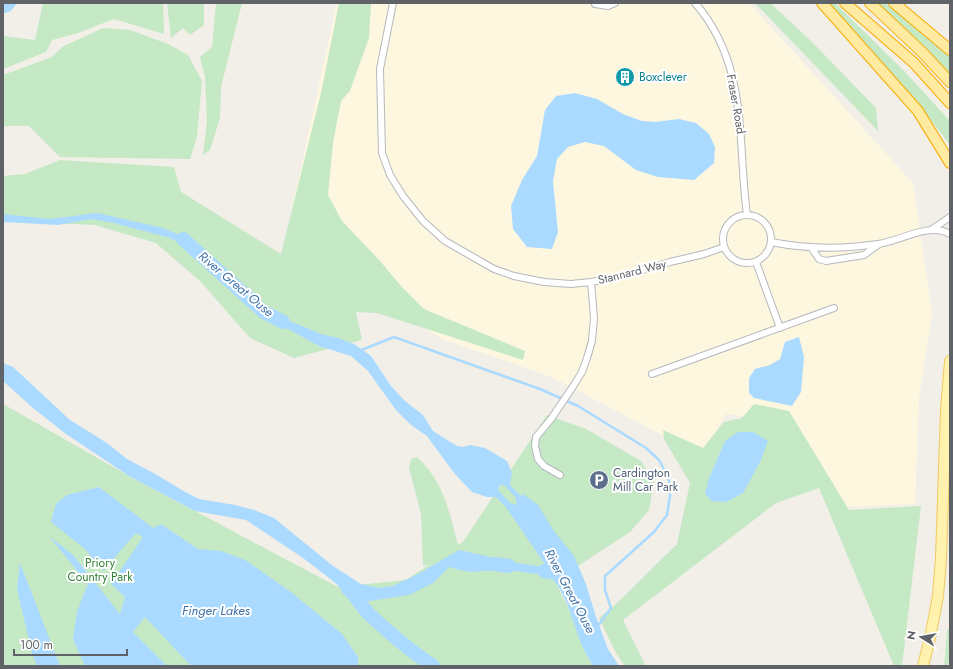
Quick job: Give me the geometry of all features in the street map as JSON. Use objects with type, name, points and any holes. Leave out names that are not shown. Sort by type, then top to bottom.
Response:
[{"type":"highway","points":[[822,3],[918,111],[950,163]]},
{"type":"highway","points":[[845,3],[914,63],[950,103]]},
{"type":"highway","points":[[870,3],[923,53],[950,82]]},
{"type":"highway","points":[[894,3],[950,50]]},
{"type":"main road","points":[[923,666],[938,596],[941,558],[946,410],[950,361]]},
{"type":"street","name":"Stannard Way","points":[[393,3],[381,59],[379,77],[382,153],[390,176],[403,196],[423,221],[445,241],[494,269],[514,276],[544,282],[571,284],[619,277],[704,254],[724,247]]},
{"type":"street","points":[[595,4],[608,6],[615,3]]},
{"type":"street","name":"Fraser Road","points":[[696,3],[713,27],[720,40],[734,80],[742,136],[744,191],[747,215]]},
{"type":"street","points":[[747,215],[754,216],[768,226],[771,233],[771,242],[768,252],[762,258],[756,262],[746,263],[736,261],[730,255],[724,247],[723,238],[726,228],[731,221],[739,216],[747,215]]},
{"type":"street","points":[[771,242],[811,247],[880,244],[931,230],[950,217]]},
{"type":"street","points":[[931,230],[946,231],[950,234]]},
{"type":"street","points":[[811,247],[819,259],[826,261],[864,255],[880,244]]},
{"type":"street","points":[[756,262],[780,328]]},
{"type":"street","points":[[560,475],[544,466],[540,461],[535,446],[536,437],[551,419],[582,372],[592,341],[594,300],[591,282]]},
{"type":"street","points":[[652,374],[834,308]]},
{"type":"shaded area","points":[[337,3],[749,3],[913,183],[932,314],[919,398],[915,504],[846,507],[793,421],[726,414],[702,456],[552,377],[443,339],[283,250]]},
{"type":"green space","points":[[43,3],[163,3],[164,34],[114,19],[78,33],[52,40],[46,52],[3,69],[3,36],[35,40]]},
{"type":"green space","points":[[167,3],[204,3],[204,25],[190,35],[183,28],[171,38]]},
{"type":"green space","points":[[216,3],[242,3],[221,87],[220,118],[210,150],[203,155],[207,121],[205,77],[200,57],[212,47]]},
{"type":"green space","points":[[339,3],[371,3],[369,38],[350,91],[341,101],[333,143],[328,195],[342,221],[424,309],[525,351],[523,360],[377,313],[356,312],[362,340],[294,358],[250,338],[201,282],[156,243],[95,225],[3,221],[3,176],[25,174],[60,160],[174,167],[181,192],[281,254],[321,93]]},
{"type":"green space","points":[[755,3],[770,3],[810,40],[876,108],[878,131]]},
{"type":"green space","points":[[828,3],[835,3],[906,73],[950,121],[950,145],[921,107]]},
{"type":"green space","points":[[873,3],[885,3],[950,56],[950,76]]},
{"type":"green space","points":[[103,28],[130,30],[168,44],[188,55],[202,81],[197,137],[190,159],[60,157],[29,126],[3,126],[3,75],[52,57],[62,47]]},
{"type":"green space","name":"Priory Country Park","points":[[3,404],[129,476],[338,587],[406,580],[430,564],[423,566],[421,514],[409,468],[411,459],[417,457],[434,477],[439,487],[448,509],[458,545],[463,542],[547,415],[586,429],[641,461],[654,482],[649,510],[630,532],[555,581],[573,618],[584,649],[593,666],[3,666]]},
{"type":"green space","points":[[754,404],[789,411],[849,510],[921,506],[902,666],[894,666],[819,488],[776,503],[623,620],[646,666],[625,666],[615,651],[599,618],[615,605],[677,544],[690,483],[664,439],[663,430],[703,448],[724,422],[742,418]]},
{"type":"green space","points":[[950,626],[950,659],[947,666],[944,666],[947,631]]},
{"type":"water","points":[[3,3],[17,3],[11,11],[3,14]]},
{"type":"water","points":[[575,93],[597,99],[623,114],[642,121],[655,122],[679,119],[696,123],[709,134],[715,147],[714,163],[694,180],[658,177],[636,170],[604,146],[585,142],[568,147],[557,159],[553,181],[558,232],[552,249],[527,247],[513,229],[511,206],[522,180],[537,156],[545,110],[556,96]]},
{"type":"water","points":[[97,213],[163,228],[189,239],[207,255],[224,275],[197,252],[170,238],[114,223],[91,219],[58,225],[3,222],[3,214],[49,219]]},
{"type":"water","points":[[263,310],[321,334],[354,344],[371,356],[391,386],[405,401],[423,415],[433,431],[457,446],[463,447],[470,445],[485,448],[507,461],[512,473],[510,485],[521,496],[523,494],[538,505],[554,531],[574,556],[586,584],[608,649],[619,666],[593,666],[580,641],[561,591],[548,574],[548,569],[506,507],[496,497],[487,497],[472,492],[454,473],[427,436],[411,425],[396,410],[368,371],[351,356],[319,346],[281,325]],"holes":[[[500,485],[504,485],[516,498],[517,505],[510,503],[498,490]]]},
{"type":"water","points":[[799,337],[804,357],[801,392],[792,406],[754,398],[749,393],[749,378],[755,369],[770,365],[780,359],[785,342]]},
{"type":"water","points":[[3,363],[13,367],[70,420],[107,443],[127,459],[199,499],[235,505],[254,510],[274,518],[333,566],[361,584],[379,588],[393,586],[418,574],[459,550],[487,556],[495,561],[495,566],[477,572],[449,567],[433,583],[409,595],[356,603],[333,581],[303,558],[246,520],[195,511],[129,476],[66,434],[33,408],[3,381]]},
{"type":"water","points":[[738,432],[753,432],[768,441],[760,462],[743,493],[726,502],[712,501],[705,494],[708,481],[725,441]]},
{"type":"water","name":"Finger Lakes","points":[[99,487],[153,528],[161,524],[198,549],[221,551],[245,560],[291,592],[342,634],[358,657],[358,666],[191,666],[145,617],[133,632],[167,666],[85,666],[73,639],[77,611],[88,584],[49,536],[73,555],[120,614],[125,597],[111,584],[143,537],[136,533],[103,571],[85,549],[51,522],[56,504],[67,495]]},
{"type":"water","points":[[20,563],[60,666],[37,666],[32,653],[17,589]]},
{"type":"waterway","name":"River Great Ouse","points":[[183,239],[264,312],[283,322]]},
{"type":"waterway","points":[[359,351],[394,337],[540,389],[578,406],[646,448],[659,460],[669,479],[670,496],[667,515],[654,532],[605,576],[605,590],[611,608],[597,627]]},
{"type":"waterway","points":[[476,564],[509,566]]},
{"type":"waterway","points":[[509,566],[544,571]]},
{"type":"waterway","points":[[544,571],[563,574]]},
{"type":"waterway","points":[[348,589],[368,613],[383,627],[433,666]]},
{"type":"place","name":"Boxclever","points":[[625,77]]},
{"type":"place","name":"Cardington Mill Car Park","points":[[599,480]]}]
